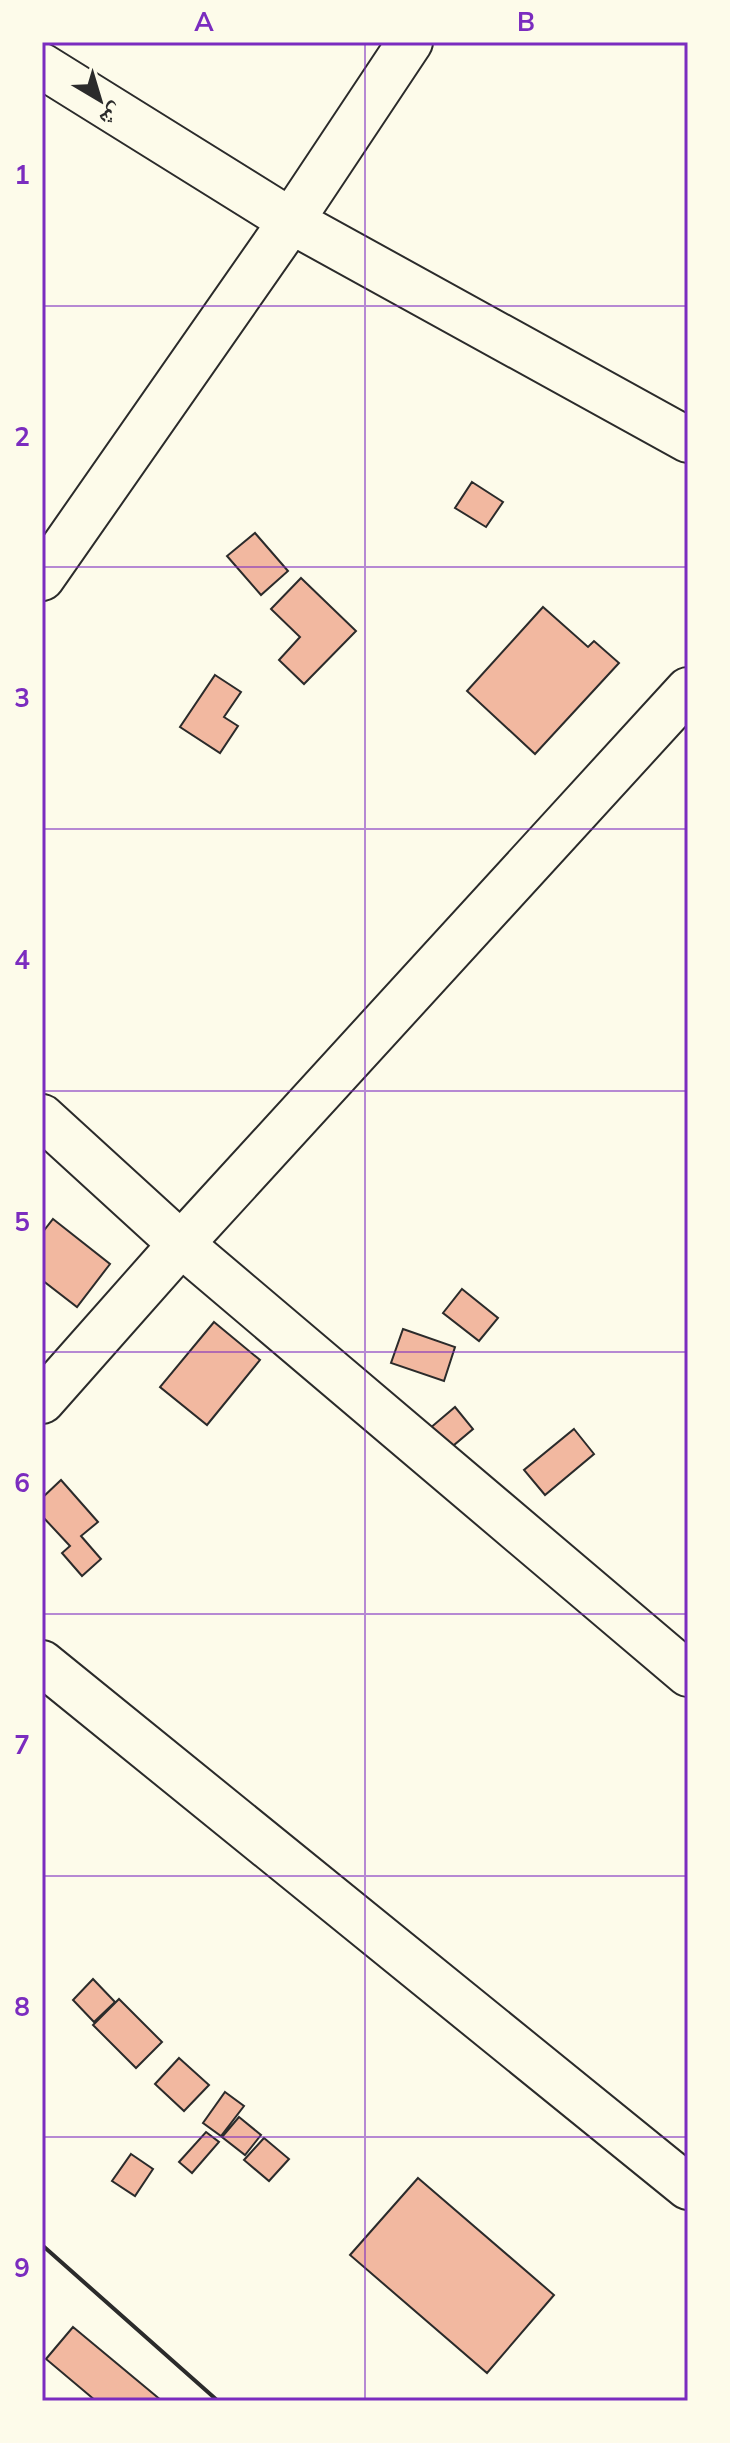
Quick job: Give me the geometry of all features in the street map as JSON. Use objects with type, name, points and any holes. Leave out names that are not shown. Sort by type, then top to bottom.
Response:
[{"type":"street","points":[[42,578],[291,221],[410,42]]},
{"type":"street","points":[[42,66],[291,221],[688,440]]},
{"type":"street","points":[[42,1401],[181,1244],[688,690]]},
{"type":"street","points":[[42,1117],[181,1244],[688,1674]]},
{"type":"street","points":[[42,1663],[688,2187]]},
{"type":"building","points":[[472,482],[503,502],[486,527],[455,508]]},
{"type":"building","points":[[255,533],[288,571],[261,595],[227,556]]},
{"type":"building","points":[[301,578],[356,631],[304,684],[279,660],[300,637],[271,609]]},
{"type":"building","points":[[543,607],[588,647],[594,641],[619,663],[535,754],[467,691]]},
{"type":"building","points":[[215,675],[241,692],[224,717],[238,726],[220,753],[180,727]]},
{"type":"building","points":[[53,1219],[110,1264],[77,1307],[42,1280],[42,1233]]},
{"type":"building","points":[[462,1289],[498,1318],[479,1341],[443,1313]]},
{"type":"building","points":[[214,1322],[260,1360],[207,1425],[160,1387]]},
{"type":"building","points":[[403,1329],[455,1347],[444,1381],[391,1363]]},
{"type":"building","points":[[455,1407],[473,1429],[448,1450],[429,1429]]},
{"type":"building","points":[[574,1429],[594,1454],[545,1495],[524,1470]]},
{"type":"building","points":[[61,1480],[98,1522],[81,1536],[101,1559],[82,1576],[62,1553],[70,1546],[42,1516],[42,1498]]},
{"type":"building","points":[[93,1979],[115,2002],[94,2022],[73,2000]]},
{"type":"building","points":[[119,1999],[162,2042],[136,2068],[93,2025]]},
{"type":"building","points":[[179,2058],[209,2085],[184,2111],[155,2084]]},
{"type":"building","points":[[225,2092],[244,2106],[221,2136],[203,2123]]},
{"type":"building","points":[[239,2117],[261,2135],[245,2155],[222,2137]]},
{"type":"building","points":[[206,2132],[219,2142],[192,2173],[179,2162]]},
{"type":"building","points":[[264,2138],[289,2159],[269,2181],[244,2160]]},
{"type":"building","points":[[131,2154],[153,2169],[135,2196],[112,2181]]},
{"type":"building","points":[[418,2178],[554,2295],[487,2373],[350,2255]]},
{"type":"building","points":[[73,2327],[162,2401],[96,2401],[46,2359]]},
{"type":"wall","points":[[42,2245],[218,2401]]}]
